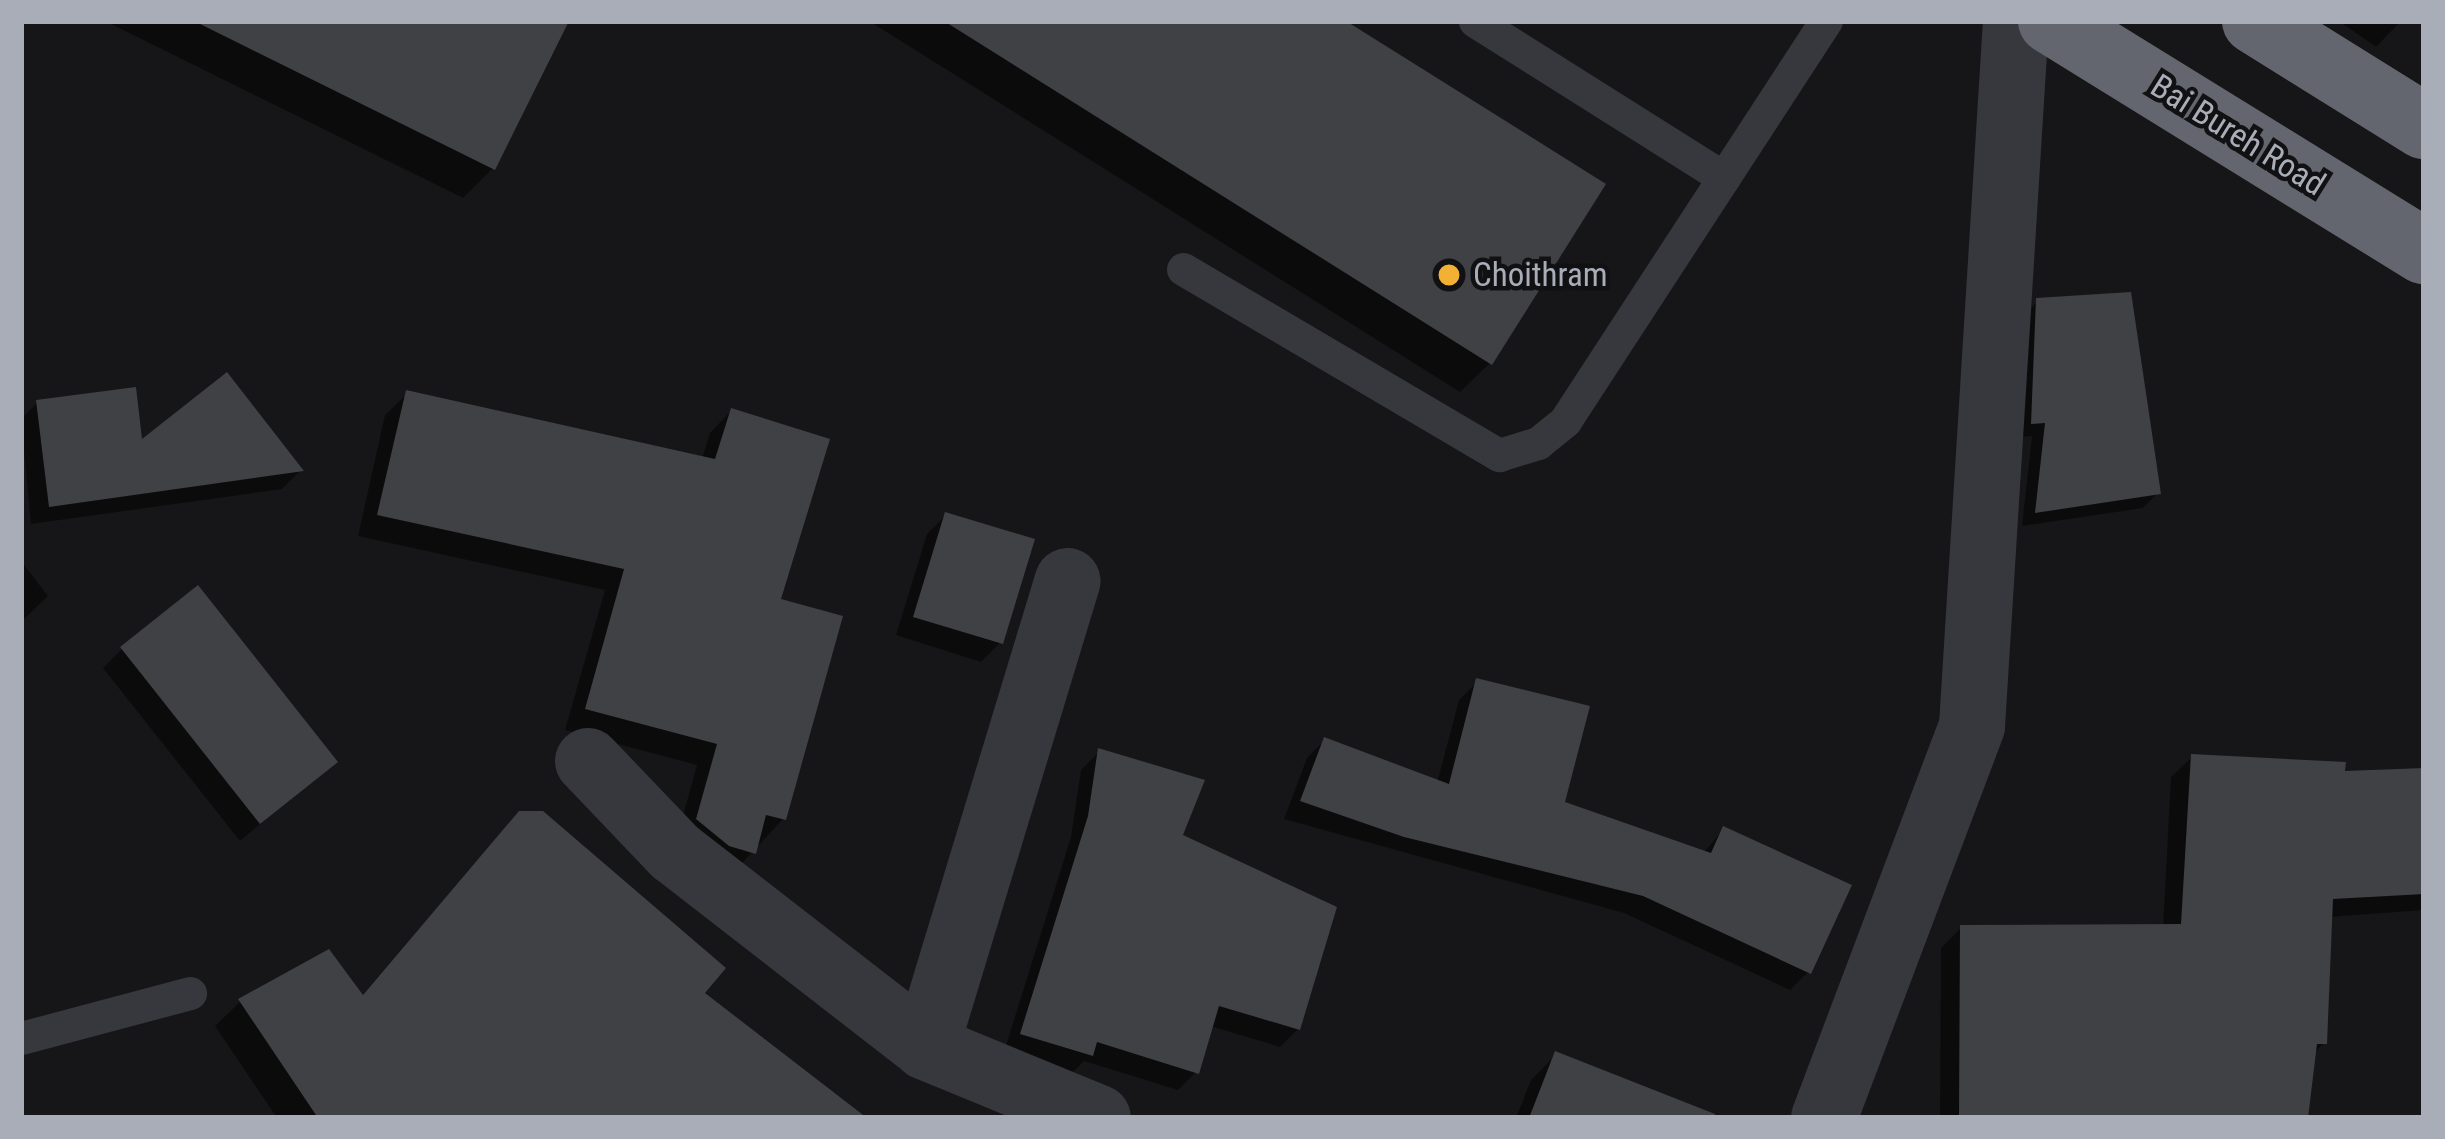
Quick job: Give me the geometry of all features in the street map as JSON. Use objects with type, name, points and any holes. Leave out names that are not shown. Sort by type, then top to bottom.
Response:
[{"type":"highway","name":"Bai Bureh Road","points":[[2051,21],[2424,251]]},
{"type":"highway","points":[[2255,21],[2424,126]]},
{"type":"street","points":[[1824,1118],[1972,727],[2016,21]]},
{"type":"street","points":[[926,1047],[1068,581]]},
{"type":"street","points":[[588,761],[675,852],[926,1047],[1098,1118]]},
{"type":"lane","points":[[1475,21],[1724,178]]},
{"type":"lane","points":[[1183,269],[1499,454],[1538,443],[1565,422],[1826,21]]},
{"type":"lane","points":[[21,1038],[190,993]]},
{"type":"building","points":[[194,21],[569,21],[495,170]]},
{"type":"building","name":"Choithram","points":[[944,21],[1346,21],[1606,184],[1492,365]]},
{"type":"building","points":[[2131,292],[2161,494],[2035,513],[2045,423],[2031,424],[2036,298]]},
{"type":"building","points":[[227,372],[304,471],[49,507],[36,400],[136,387],[142,439]]},
{"type":"building","points":[[406,390],[715,459],[731,408],[830,439],[781,599],[843,616],[786,820],[766,815],[756,854],[729,846],[696,819],[717,744],[585,709],[624,569],[377,515]]},
{"type":"building","points":[[945,512],[1035,539],[1003,644],[913,617]]},
{"type":"building","points":[[198,585],[338,762],[260,824],[120,647]]},
{"type":"building","points":[[1476,678],[1590,706],[1565,802],[1711,853],[1723,826],[1852,885],[1811,974],[1643,896],[1404,837],[1300,801],[1324,737],[1449,784]]},
{"type":"building","points":[[1098,748],[1205,780],[1183,835],[1337,907],[1300,1030],[1219,1006],[1199,1074],[1097,1042],[1093,1056],[1020,1034],[1088,816]]},
{"type":"building","points":[[2191,754],[2346,762],[2345,771],[2424,768],[2424,894],[2333,899],[2327,1044],[2317,1044],[2308,1118],[1959,1118],[1960,925],[2181,924]]},
{"type":"building","points":[[519,811],[543,811],[726,968],[705,993],[867,1118],[318,1118],[238,999],[329,949],[363,995]]},
{"type":"building","points":[[1555,1051],[1715,1114],[1715,1118],[1529,1118]]},
{"type":"place","name":"Choithram","points":[[1449,275]]}]
